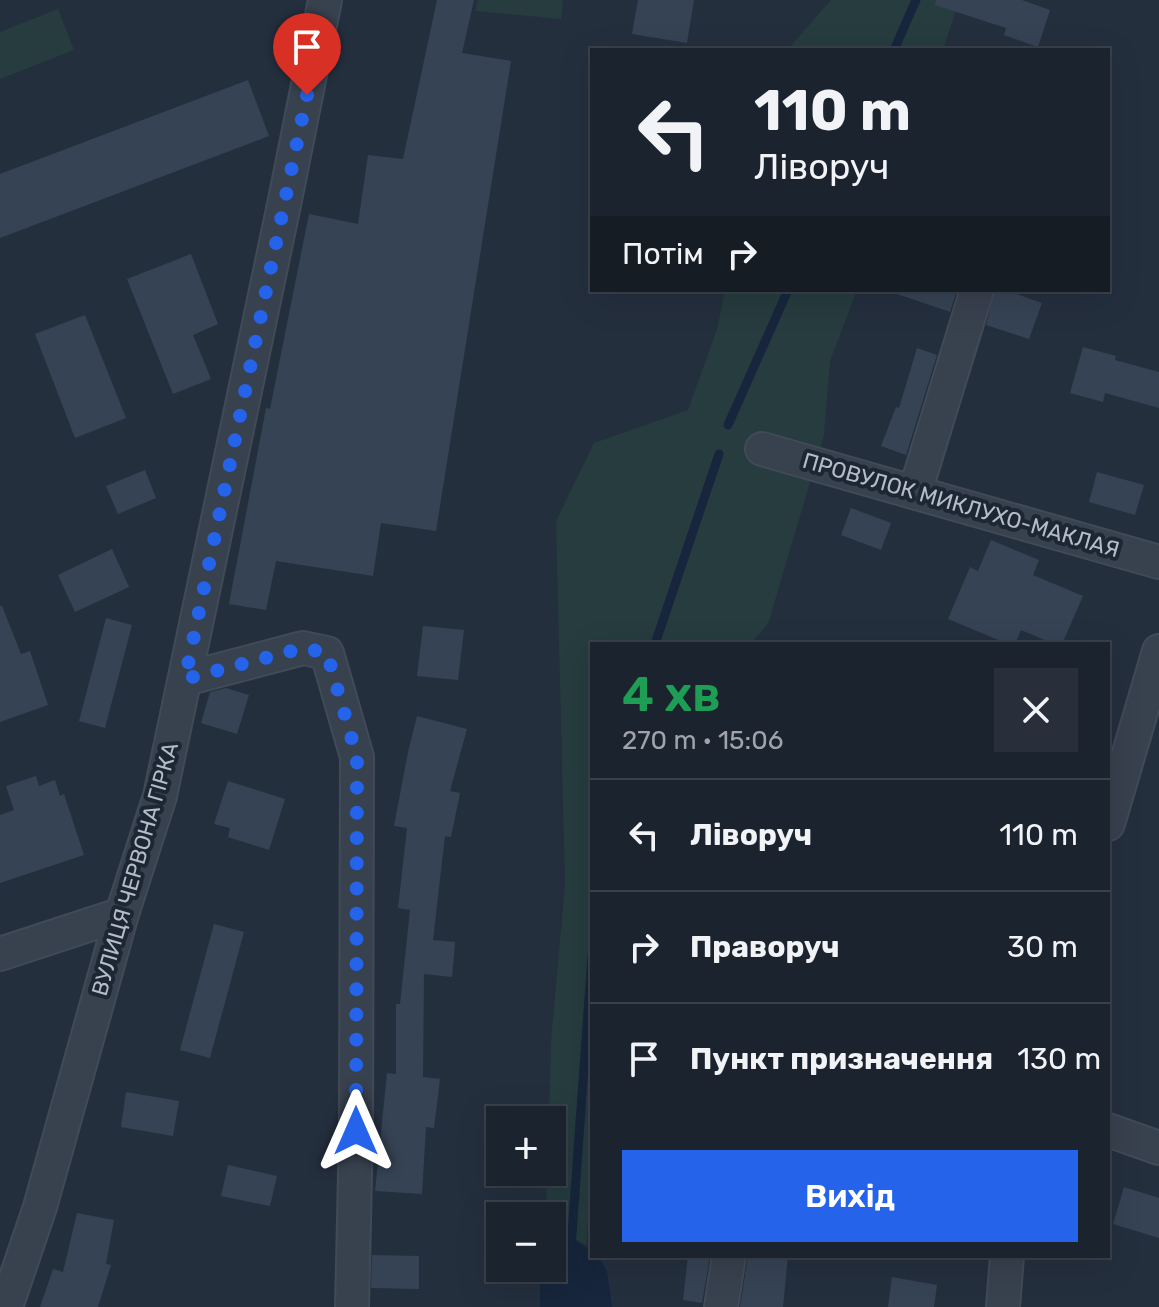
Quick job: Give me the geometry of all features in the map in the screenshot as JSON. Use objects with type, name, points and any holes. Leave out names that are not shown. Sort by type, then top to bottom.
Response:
[{"type":"street","name":"ВУЛИЦЯ ЧЕРВОНА ГІРКА","points":[[6,1307],[40,1207],[122,914],[160,796],[325,0]]},
{"type":"street","points":[[915,492],[976,292]]},
{"type":"street","name":"ПРОВУЛОК МИКЛУХО-МАКЛАЯ","points":[[762,449],[1159,562]]},
{"type":"street","points":[[185,679],[303,648],[327,653],[357,757],[352,1307]]},
{"type":"street","points":[[1110,817],[1159,651]]},
{"type":"street","points":[[0,954],[122,914]]},
{"type":"street","points":[[1110,1131],[1159,1148]]},
{"type":"street","points":[[721,1307],[729,1258]]},
{"type":"street","points":[[1003,1307],[1007,1258]]},
{"type":"green space","points":[[478,0],[563,0],[561,19],[475,11]]},
{"type":"green space","points":[[831,0],[959,0],[944,48],[791,48]]},
{"type":"green space","points":[[58,9],[74,50],[0,79],[0,32]]},
{"type":"green space","points":[[725,292],[856,292],[830,361],[824,435],[768,624],[752,642],[590,642],[590,1204],[586,1245],[571,1237],[566,1242],[566,1202],[546,1202],[547,1186],[566,1186],[566,1106],[549,1106],[551,1041],[565,884],[556,521],[594,443],[688,410],[717,329]]},
{"type":"water","points":[[571,1237],[590,1250],[590,1258],[600,1258],[607,1271],[612,1307],[540,1307],[541,1282],[566,1282],[566,1242]]},
{"type":"building","points":[[437,0],[474,0],[462,53],[511,61],[436,531],[381,523],[373,576],[276,561],[266,610],[229,604],[266,408],[270,409],[309,214],[358,224],[368,155],[403,159]]},
{"type":"building","points":[[638,0],[694,0],[687,43],[632,34]]},
{"type":"building","points":[[936,0],[1022,0],[1050,10],[1038,47],[1004,35],[1006,28],[935,5]]},
{"type":"building","points":[[248,80],[269,136],[0,238],[0,174]]},
{"type":"building","points":[[191,254],[218,324],[193,335],[211,379],[173,394],[127,279]]},
{"type":"building","points":[[898,292],[956,292],[950,312]]},
{"type":"building","points":[[994,292],[1011,292],[1042,303],[1029,339],[986,325]]},
{"type":"building","points":[[85,315],[126,418],[75,438],[35,334]]},
{"type":"building","points":[[1083,347],[1159,372],[1159,408],[1105,393],[1103,402],[1070,393]]},
{"type":"building","points":[[917,348],[937,355],[906,455],[881,446],[896,407],[899,408]]},
{"type":"building","points":[[145,470],[156,498],[118,514],[106,486]]},
{"type":"building","points":[[1097,472],[1144,485],[1135,515],[1089,502]]},
{"type":"building","points":[[851,508],[891,523],[881,550],[841,535]]},
{"type":"building","points":[[991,540],[1039,560],[1033,575],[1083,596],[1063,642],[1049,642],[1021,630],[1016,642],[1003,642],[948,619],[970,567],[978,571]]},
{"type":"building","points":[[112,549],[129,587],[75,612],[58,575]]},
{"type":"building","points":[[0,606],[21,654],[30,651],[48,705],[0,722]]},
{"type":"building","points":[[106,618],[132,625],[105,728],[79,721]]},
{"type":"building","points":[[423,626],[464,630],[458,680],[417,676]]},
{"type":"building","points":[[226,688],[249,695],[237,734],[201,723],[210,692]]},
{"type":"building","points":[[417,716],[467,729],[450,791],[460,793],[451,837],[445,836],[433,940],[455,942],[452,977],[424,974],[423,1077],[440,1079],[434,1128],[426,1127],[422,1194],[375,1191],[387,1073],[396,1074],[396,1004],[400,1004],[410,910],[398,908],[407,828],[394,826]]},
{"type":"building","points":[[36,776],[39,786],[55,780],[60,796],[64,794],[84,855],[0,883],[0,815],[14,810],[6,786]]},
{"type":"building","points":[[228,781],[285,799],[269,850],[228,837],[230,828],[214,824]]},
{"type":"building","points":[[214,924],[244,932],[210,1058],[180,1050]]},
{"type":"building","points":[[126,1092],[179,1101],[173,1136],[121,1127]]},
{"type":"building","points":[[228,1165],[277,1176],[270,1206],[221,1196]]},
{"type":"building","points":[[1124,1187],[1159,1198],[1159,1238],[1113,1224]]},
{"type":"building","points":[[77,1213],[114,1220],[106,1264],[111,1265],[98,1307],[40,1307],[53,1269],[63,1272]]},
{"type":"building","points":[[372,1255],[419,1256],[419,1289],[371,1288]]},
{"type":"building","points":[[688,1258],[710,1258],[702,1303],[683,1300]]},
{"type":"building","points":[[748,1258],[788,1258],[783,1307],[740,1307]]},
{"type":"building","points":[[892,1277],[937,1285],[934,1307],[888,1307]]},
{"type":"waterway","points":[[895,48],[916,0]]},
{"type":"waterway","points":[[728,425],[787,292]]},
{"type":"waterway","points":[[656,642],[719,454]]},
{"type":"waterway","points":[[571,1248],[590,984]]},
{"type":"route","points":[[307,95],[185,679],[303,648],[327,653],[357,757],[356,1131]]}]
